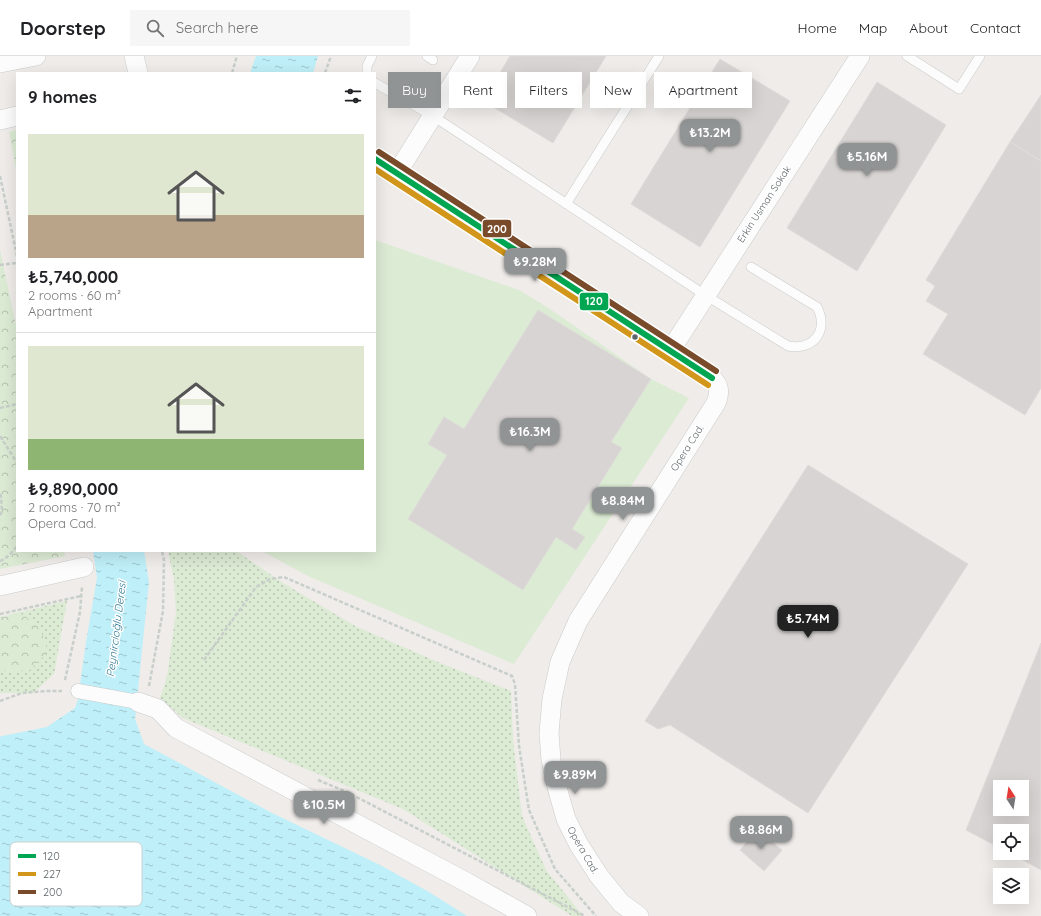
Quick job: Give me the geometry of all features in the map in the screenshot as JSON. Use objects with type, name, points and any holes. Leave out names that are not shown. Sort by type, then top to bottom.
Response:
[{"type":"street","points":[[0,63],[36,56]]},
{"type":"street","points":[[134,56],[138,72]]},
{"type":"street","points":[[397,173],[470,56]]},
{"type":"street","name":"Erkin Usman Sokak","points":[[670,351],[860,56]]},
{"type":"street","points":[[0,120],[16,116]]},
{"type":"street","name":"Opera Cad.","points":[[376,160],[716,382],[719,392],[718,398],[578,621],[560,662],[552,699],[549,733],[551,760],[566,819],[578,845],[603,882],[621,903],[639,916]]},
{"type":"street","points":[[0,586],[84,567]]},
{"type":"street","points":[[78,691],[142,703],[158,709],[176,728],[453,875],[527,916]]},
{"type":"lane","points":[[367,72],[367,66],[372,56]]},
{"type":"lane","points":[[566,204],[659,56]]},
{"type":"lane","points":[[913,58],[959,89],[980,56]]},
{"type":"lane","points":[[376,84],[433,116],[705,295],[788,346],[804,346],[816,338],[822,323],[821,314],[817,307],[751,267]]},
{"type":"path","points":[[232,72],[237,56]]},
{"type":"path","points":[[325,72],[331,56]]},
{"type":"path","points":[[0,176],[16,251]]},
{"type":"path","points":[[0,265],[16,263]]},
{"type":"path","points":[[0,408],[16,404]]},
{"type":"path","points":[[0,436],[16,461]]},
{"type":"path","points":[[0,494],[2,512],[0,516]]},
{"type":"path","points":[[0,561],[16,547]]},
{"type":"path","points":[[142,703],[163,611],[164,560],[162,552]]},
{"type":"path","points":[[204,660],[256,587],[270,579],[284,577],[512,676],[515,684],[519,746],[529,810],[555,870],[596,916]]},
{"type":"path","points":[[0,614],[81,596],[80,612],[63,692],[46,691],[22,693],[0,701]]},
{"type":"path","points":[[311,777],[347,792],[585,916]]},
{"type":"green space","points":[[16,130],[16,168],[9,132]]},
{"type":"green space","points":[[376,240],[519,290],[547,307],[651,379],[689,398],[514,664],[308,576],[264,552],[376,552]]},
{"type":"green space","points":[[0,250],[16,325],[16,552],[64,552],[65,556],[0,569]]},
{"type":"green space","points":[[168,552],[237,552],[283,583],[355,626],[440,663],[511,691],[513,741],[522,816],[546,870],[583,916],[572,916],[403,809],[183,718],[160,698],[167,677],[176,612],[174,580]]},
{"type":"green space","points":[[67,601],[54,674],[33,693],[0,693],[0,671],[30,670],[6,616],[0,619],[0,617]]},
{"type":"green space","points":[[19,612],[40,628],[48,652],[30,670],[0,671],[0,619]]},
{"type":"water","points":[[256,56],[318,56],[313,72],[250,72]]},
{"type":"water","name":"Peynircioğlu Deresi","points":[[93,552],[144,552],[149,582],[135,719],[144,744],[270,812],[380,865],[429,892],[467,916],[0,916],[0,737],[47,727],[75,708],[78,699],[97,578]]},
{"type":"building","points":[[510,56],[606,56],[596,72],[590,72],[590,82],[582,95],[582,72],[515,72],[515,108],[574,108],[553,143],[495,108],[507,108],[507,72],[500,72]]},
{"type":"building","points":[[720,59],[742,72],[712,72]]},
{"type":"building","points":[[752,78],[790,101],[700,247],[631,204],[690,108],[752,108]]},
{"type":"building","points":[[877,82],[946,125],[857,271],[787,228]]},
{"type":"building","points":[[1041,95],[1041,161],[1010,142]]},
{"type":"building","points":[[1010,142],[1041,161],[1041,388],[1025,415],[923,354],[948,314],[926,301],[935,286],[926,280]]},
{"type":"building","points":[[538,310],[651,379],[611,442],[622,448],[572,529],[585,537],[576,550],[556,537],[523,590],[408,519],[447,455],[428,444],[444,417],[464,429]]},
{"type":"building","points":[[808,465],[968,564],[808,813],[670,725],[658,729],[645,721]]},
{"type":"building","points":[[1041,643],[1041,870],[1023,860],[1029,860],[1029,824],[993,824],[993,844],[966,830]]},
{"type":"building","points":[[757,830],[782,850],[764,871],[740,850]]},
{"type":"transit line","name":"200","points":[[379,152],[716,371]]},
{"type":"transit line","name":"120","points":[[376,160],[712,378]]},
{"type":"transit line","name":"227","points":[[376,170],[708,385]]}]
